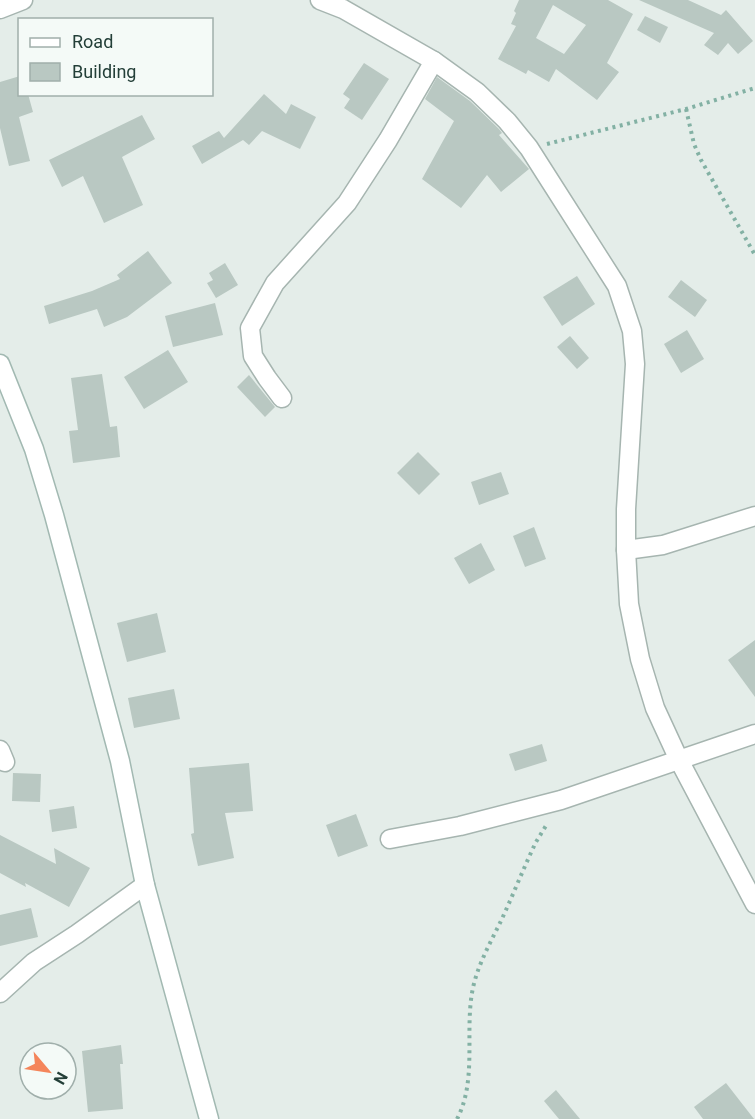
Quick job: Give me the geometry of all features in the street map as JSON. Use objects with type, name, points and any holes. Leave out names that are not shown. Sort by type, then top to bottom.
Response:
[{"type":"street","points":[[0,9],[23,0]]},
{"type":"street","points":[[320,0],[343,9],[434,61],[477,93],[507,121],[528,148],[617,286],[632,331],[635,364],[626,509],[626,550],[628,604],[640,658],[655,708],[679,760],[755,904]]},
{"type":"street","points":[[282,398],[254,356],[250,328],[275,284],[347,203],[388,140],[434,61]]},
{"type":"street","points":[[0,364],[34,449],[54,515],[120,761],[145,885],[209,1119]]},
{"type":"street","points":[[626,550],[663,545],[755,516]]},
{"type":"street","points":[[390,839],[460,825],[561,800],[755,734]]},
{"type":"street","points":[[0,993],[34,962],[145,885]]},
{"type":"path","points":[[528,148],[755,88]]},
{"type":"path","points":[[686,108],[694,144],[701,160],[755,255]]},
{"type":"path","points":[[457,1119],[464,1104],[468,1081],[472,991],[481,960],[536,842],[561,800]]},
{"type":"building","points":[[519,0],[608,0],[633,14],[607,63],[619,72],[597,100],[556,69],[549,82],[528,70],[526,74],[498,59],[516,26],[511,24],[516,13],[514,11]],"holes":[[[553,5],[586,25],[564,54],[536,38]]]},
{"type":"building","points":[[639,0],[688,0],[721,15],[726,10],[753,41],[738,54],[728,43],[718,55],[704,45],[714,33]]},
{"type":"building","points":[[645,16],[668,27],[660,43],[637,30]]},
{"type":"building","points":[[364,63],[389,79],[362,120],[344,108],[350,99],[343,94]]},
{"type":"building","points":[[18,77],[18,96],[29,96],[33,112],[19,117],[30,161],[9,166],[0,128],[0,82]]},
{"type":"building","points":[[437,77],[470,101],[499,129],[502,133],[499,135],[529,169],[501,192],[487,175],[461,208],[422,179],[454,121],[425,99]]},
{"type":"building","points":[[264,94],[286,114],[291,104],[316,117],[300,149],[262,131],[249,145],[243,140],[202,164],[192,146],[219,131],[224,138]]},
{"type":"building","points":[[142,115],[155,139],[122,157],[143,205],[104,223],[83,176],[62,187],[49,160]]},
{"type":"building","points":[[148,251],[172,283],[127,317],[104,327],[97,309],[49,324],[44,306],[92,291],[120,279],[117,275]]},
{"type":"building","points":[[225,263],[238,285],[216,298],[207,283],[213,280],[209,273]]},
{"type":"building","points":[[577,276],[595,304],[562,326],[543,297]]},
{"type":"building","points":[[681,280],[707,300],[695,317],[668,297]]},
{"type":"building","points":[[215,303],[223,335],[173,347],[165,316]]},
{"type":"building","points":[[687,330],[704,359],[681,373],[664,344]]},
{"type":"building","points":[[570,336],[589,358],[577,369],[557,347]]},
{"type":"building","points":[[168,350],[188,382],[144,409],[124,377]]},
{"type":"building","points":[[102,374],[110,427],[117,426],[120,457],[73,463],[69,431],[78,430],[71,378]]},
{"type":"building","points":[[249,375],[275,407],[265,417],[237,387]]},
{"type":"building","points":[[418,452],[440,474],[419,495],[397,473]]},
{"type":"building","points":[[501,472],[509,494],[479,505],[471,482]]},
{"type":"building","points":[[534,527],[546,559],[525,567],[513,536]]},
{"type":"building","points":[[481,543],[495,570],[469,584],[454,558]]},
{"type":"building","points":[[157,613],[166,652],[127,662],[117,623]]},
{"type":"building","points":[[755,640],[755,697],[728,660]]},
{"type":"building","points":[[174,689],[180,719],[134,728],[128,698]]},
{"type":"building","points":[[542,744],[547,761],[515,771],[509,754]]},
{"type":"building","points":[[249,763],[253,811],[225,813],[234,858],[198,866],[191,834],[194,833],[189,768]]},
{"type":"building","points":[[13,773],[41,774],[40,802],[12,801]]},
{"type":"building","points":[[74,806],[77,828],[52,832],[49,810]]},
{"type":"building","points":[[356,814],[368,846],[338,857],[326,825]]},
{"type":"building","points":[[0,835],[56,864],[54,848],[90,868],[69,907],[25,883],[26,887],[0,873]]},
{"type":"building","points":[[31,908],[38,937],[0,946],[0,915]]},
{"type":"building","points":[[121,1045],[123,1109],[88,1112],[82,1051]]},
{"type":"building","points":[[726,1083],[754,1119],[703,1119],[694,1107]]},
{"type":"building","points":[[556,1090],[580,1119],[559,1119],[544,1101]]}]
